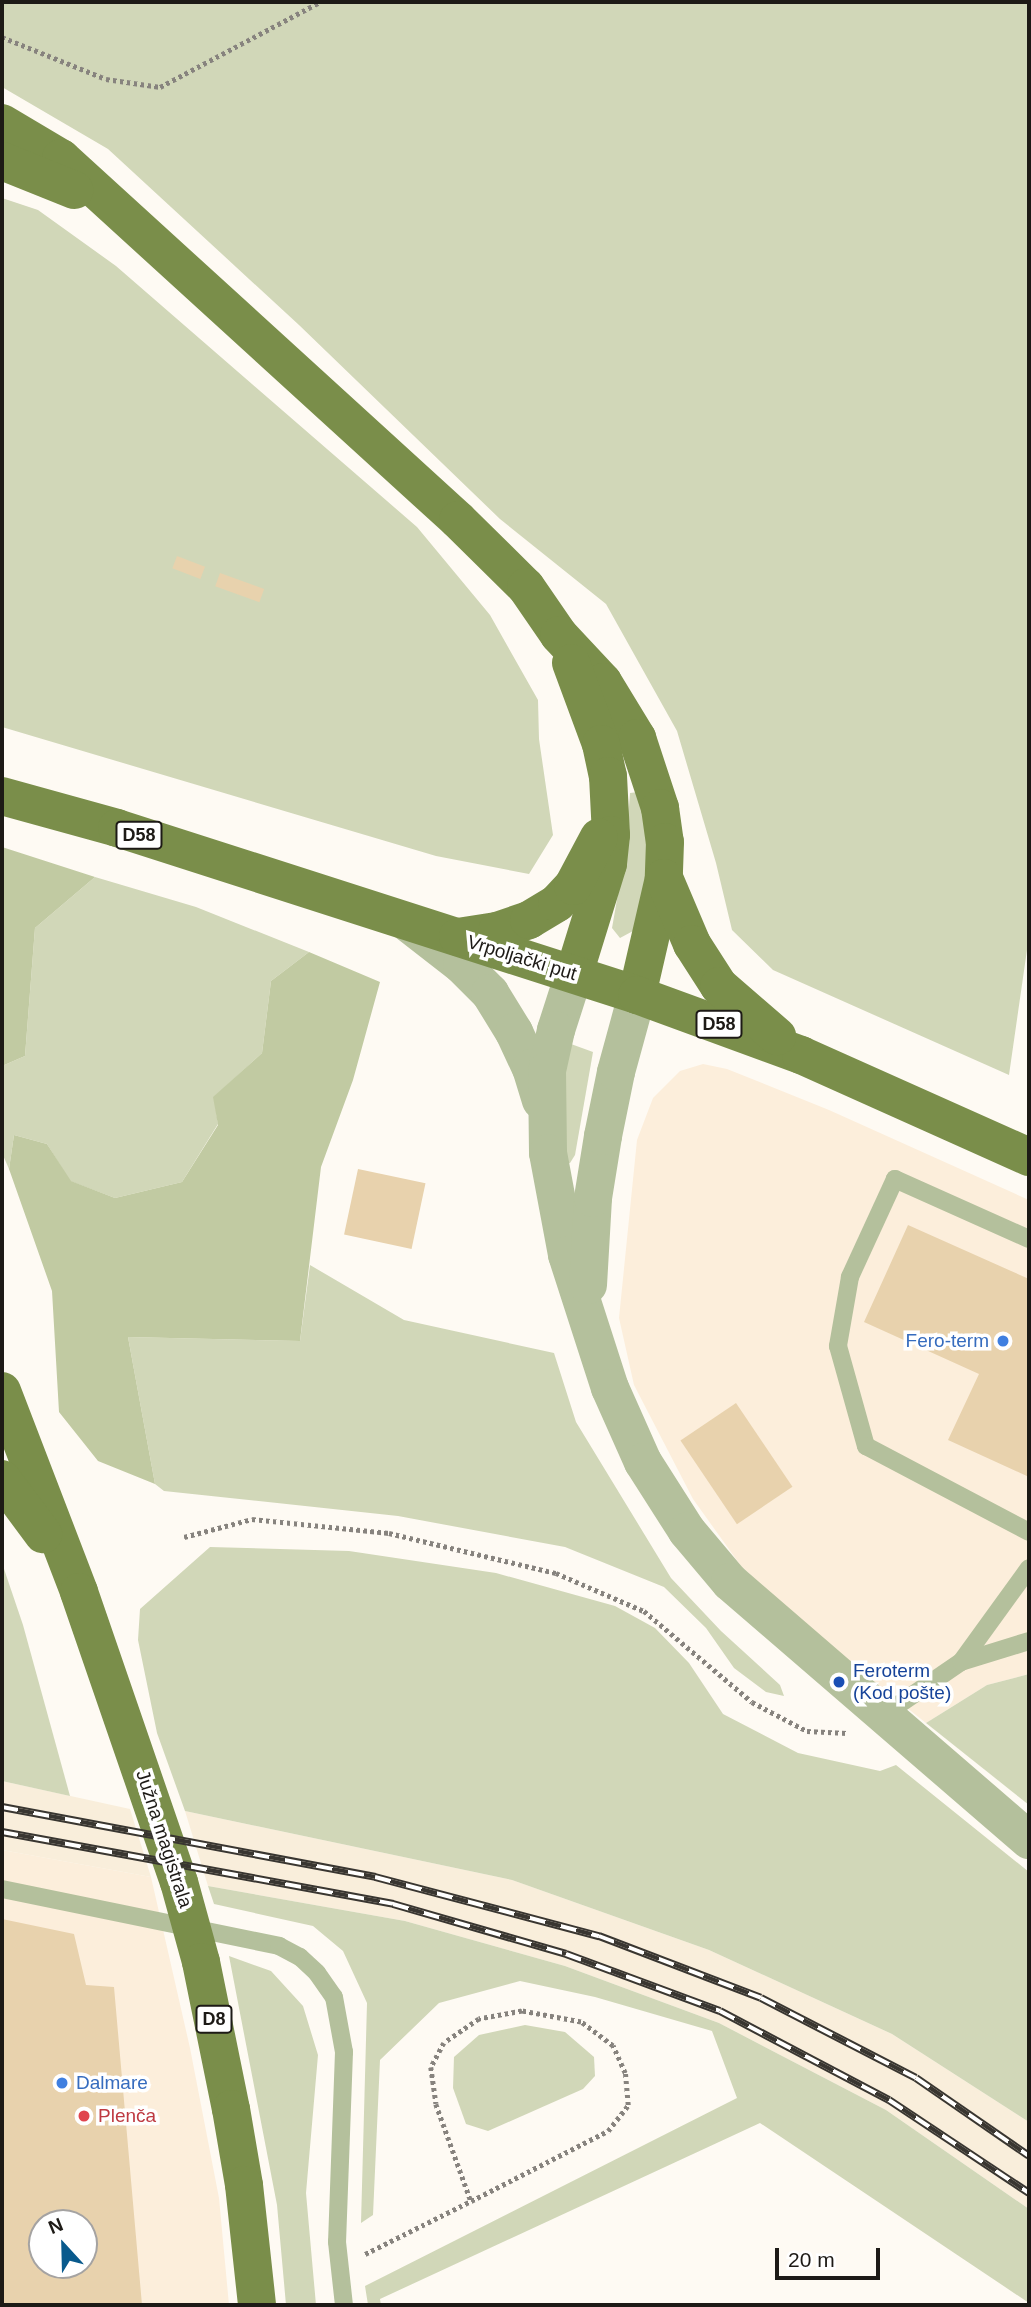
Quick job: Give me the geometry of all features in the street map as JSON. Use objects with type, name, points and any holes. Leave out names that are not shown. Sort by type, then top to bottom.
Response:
[{"type":"main road","points":[[2,123],[61,158],[458,520],[526,587],[559,635],[603,682],[637,738],[660,808],[665,842],[664,877],[637,995]]},
{"type":"main road","points":[[2,161],[112,206]]},
{"type":"main road","points":[[559,635],[587,698],[601,744],[610,808],[608,864],[574,974]]},
{"type":"main road","name":"Vrpoljački put","points":[[2,796],[117,828],[637,995],[801,1055],[1029,1157]]},
{"type":"main road","points":[[456,938],[497,931],[529,920],[557,903],[573,887],[588,863],[610,808]]},
{"type":"main road","points":[[664,877],[692,944],[719,986],[801,1055]]},
{"type":"main road","name":"Južna magistrala","points":[[2,1391],[79,1592],[179,1882],[201,1962],[244,2185],[257,2305]]},
{"type":"main road","points":[[2,1479],[33,1518],[79,1592]]},
{"type":"street","points":[[408,923],[462,965],[490,993],[514,1032],[530,1068],[545,1118]]},
{"type":"street","points":[[574,974],[556,1030],[547,1072],[545,1118],[553,1189],[567,1255],[610,1388],[643,1462],[687,1531],[730,1583],[1029,1840]]},
{"type":"street","points":[[589,1322],[587,1269],[593,1198],[616,1072],[637,995]]},
{"type":"lane","points":[[1029,1239],[895,1179],[850,1277],[838,1346],[866,1446],[1029,1532]]},
{"type":"lane","points":[[961,1662],[1029,1568]]},
{"type":"lane","points":[[882,1716],[961,1662],[1029,1641]]},
{"type":"lane","points":[[2,1889],[279,1946],[300,1957],[317,1973],[334,1997],[344,2052],[337,2242],[344,2305]]},
{"type":"path","points":[[2,37],[106,79],[160,87],[320,2]]},
{"type":"path","points":[[184,1537],[252,1519],[389,1533],[556,1573],[644,1611],[752,1702],[807,1731],[853,1733],[882,1716]]},
{"type":"path","points":[[340,2267],[471,2201],[608,2131],[628,2105],[625,2073],[612,2046],[581,2022],[522,2011],[479,2019],[444,2043],[431,2067],[436,2104],[471,2201]]},
{"type":"shaded area","points":[[703,1064],[727,1069],[829,1110],[1029,1200],[1029,1674],[987,1685],[926,1723],[817,1636],[741,1566],[693,1499],[634,1385],[619,1318],[637,1140],[653,1098],[680,1071]]},
{"type":"shaded area","points":[[2,1781],[130,1809],[151,1877],[2,1850]]},
{"type":"shaded area","points":[[185,1811],[512,1880],[709,1950],[892,2034],[1029,2122],[1029,2209],[886,2110],[719,2023],[565,1966],[405,1921],[208,1886]]},
{"type":"shaded area","points":[[2,1850],[151,1877],[190,2048],[219,2198],[229,2305],[2,2305]]},
{"type":"green space","points":[[2,2],[1029,2],[1029,936],[1009,1075],[773,970],[732,930],[716,863],[677,731],[606,604],[500,519],[299,325],[108,149],[2,87]]},
{"type":"green space","points":[[2,198],[38,210],[116,266],[417,527],[490,615],[538,700],[539,739],[553,835],[529,874],[436,856],[2,727]]},
{"type":"green space","points":[[638,792],[652,858],[633,931],[620,938],[612,928],[626,848],[630,793]]},
{"type":"green space","points":[[2,847],[95,877],[35,928],[25,1056],[2,1066]]},
{"type":"green space","points":[[95,877],[196,907],[309,952],[271,981],[262,1053],[214,1097],[218,1124],[182,1182],[115,1198],[70,1181],[47,1144],[14,1135],[9,1169],[2,1153],[2,1066],[25,1056],[35,928]]},
{"type":"green space","points":[[309,952],[380,982],[353,1080],[321,1167],[300,1341],[128,1337],[155,1484],[98,1461],[59,1412],[52,1291],[9,1169],[14,1135],[47,1144],[71,1181],[115,1198],[182,1182],[218,1125],[213,1097],[262,1053],[271,981]]},
{"type":"green space","points":[[571,1044],[593,1052],[575,1155],[570,1163],[562,1165],[555,1100]]},
{"type":"green space","points":[[310,1265],[404,1320],[554,1353],[576,1422],[671,1578],[721,1631],[780,1685],[784,1696],[766,1692],[734,1668],[706,1628],[664,1587],[565,1547],[398,1516],[164,1491],[155,1484],[128,1337],[300,1341]]},
{"type":"green space","points":[[210,1547],[349,1551],[496,1573],[615,1606],[655,1628],[689,1663],[723,1714],[798,1753],[880,1771],[896,1765],[1029,1872],[1029,2122],[892,2034],[709,1950],[512,1880],[185,1811],[157,1733],[138,1640],[140,1609]]},
{"type":"green space","points":[[2,1563],[23,1625],[70,1796],[2,1781]]},
{"type":"green space","points":[[1029,1674],[1029,1805],[926,1723],[987,1685]]},
{"type":"green space","points":[[208,1886],[405,1921],[565,1966],[719,2023],[886,2110],[1029,2209],[1029,2303],[760,2123],[380,2299],[381,2305],[368,2305],[365,2286],[737,2098],[712,2031],[595,1997],[520,1981],[439,2003],[380,2060],[373,2215],[361,2223],[367,2003],[343,1951],[313,1926],[214,1904]]},
{"type":"green space","points":[[229,1956],[271,1971],[303,2006],[318,2055],[306,2193],[316,2305],[286,2305],[277,2205]]},
{"type":"green space","points":[[525,2025],[565,2032],[594,2057],[595,2076],[583,2089],[488,2131],[466,2124],[453,2088],[454,2057],[479,2035]]},
{"type":"building","points":[[177,556],[205,567],[200,579],[172,568]]},
{"type":"building","points":[[220,573],[264,589],[259,602],[215,586]]},
{"type":"building","points":[[358,1169],[425,1183],[412,1249],[344,1235]]},
{"type":"building","points":[[908,1225],[1029,1279],[1029,1477],[948,1440],[979,1374],[864,1322]]},
{"type":"building","points":[[736,1403],[792,1487],[737,1524],[680,1440]]},
{"type":"building","name":"Dalmare","points":[[2,1919],[74,1934],[86,1985],[114,1987],[142,2305],[2,2305]]},
{"type":"railway","points":[[2,1807],[375,1877],[599,1936],[761,1998],[916,2078],[1029,2156]]},
{"type":"railway","points":[[2,1832],[393,1904],[566,1954],[720,2011],[889,2100],[1029,2193]]},
{"type":"place","name":"Fero-term","points":[[1003,1341]]},
{"type":"place","name":"Feroterm (Kod pošte)","points":[[839,1682]]},
{"type":"place","name":"Dalmare","points":[[62,2083]]},
{"type":"place","name":"Plenča","points":[[84,2116]]}]
